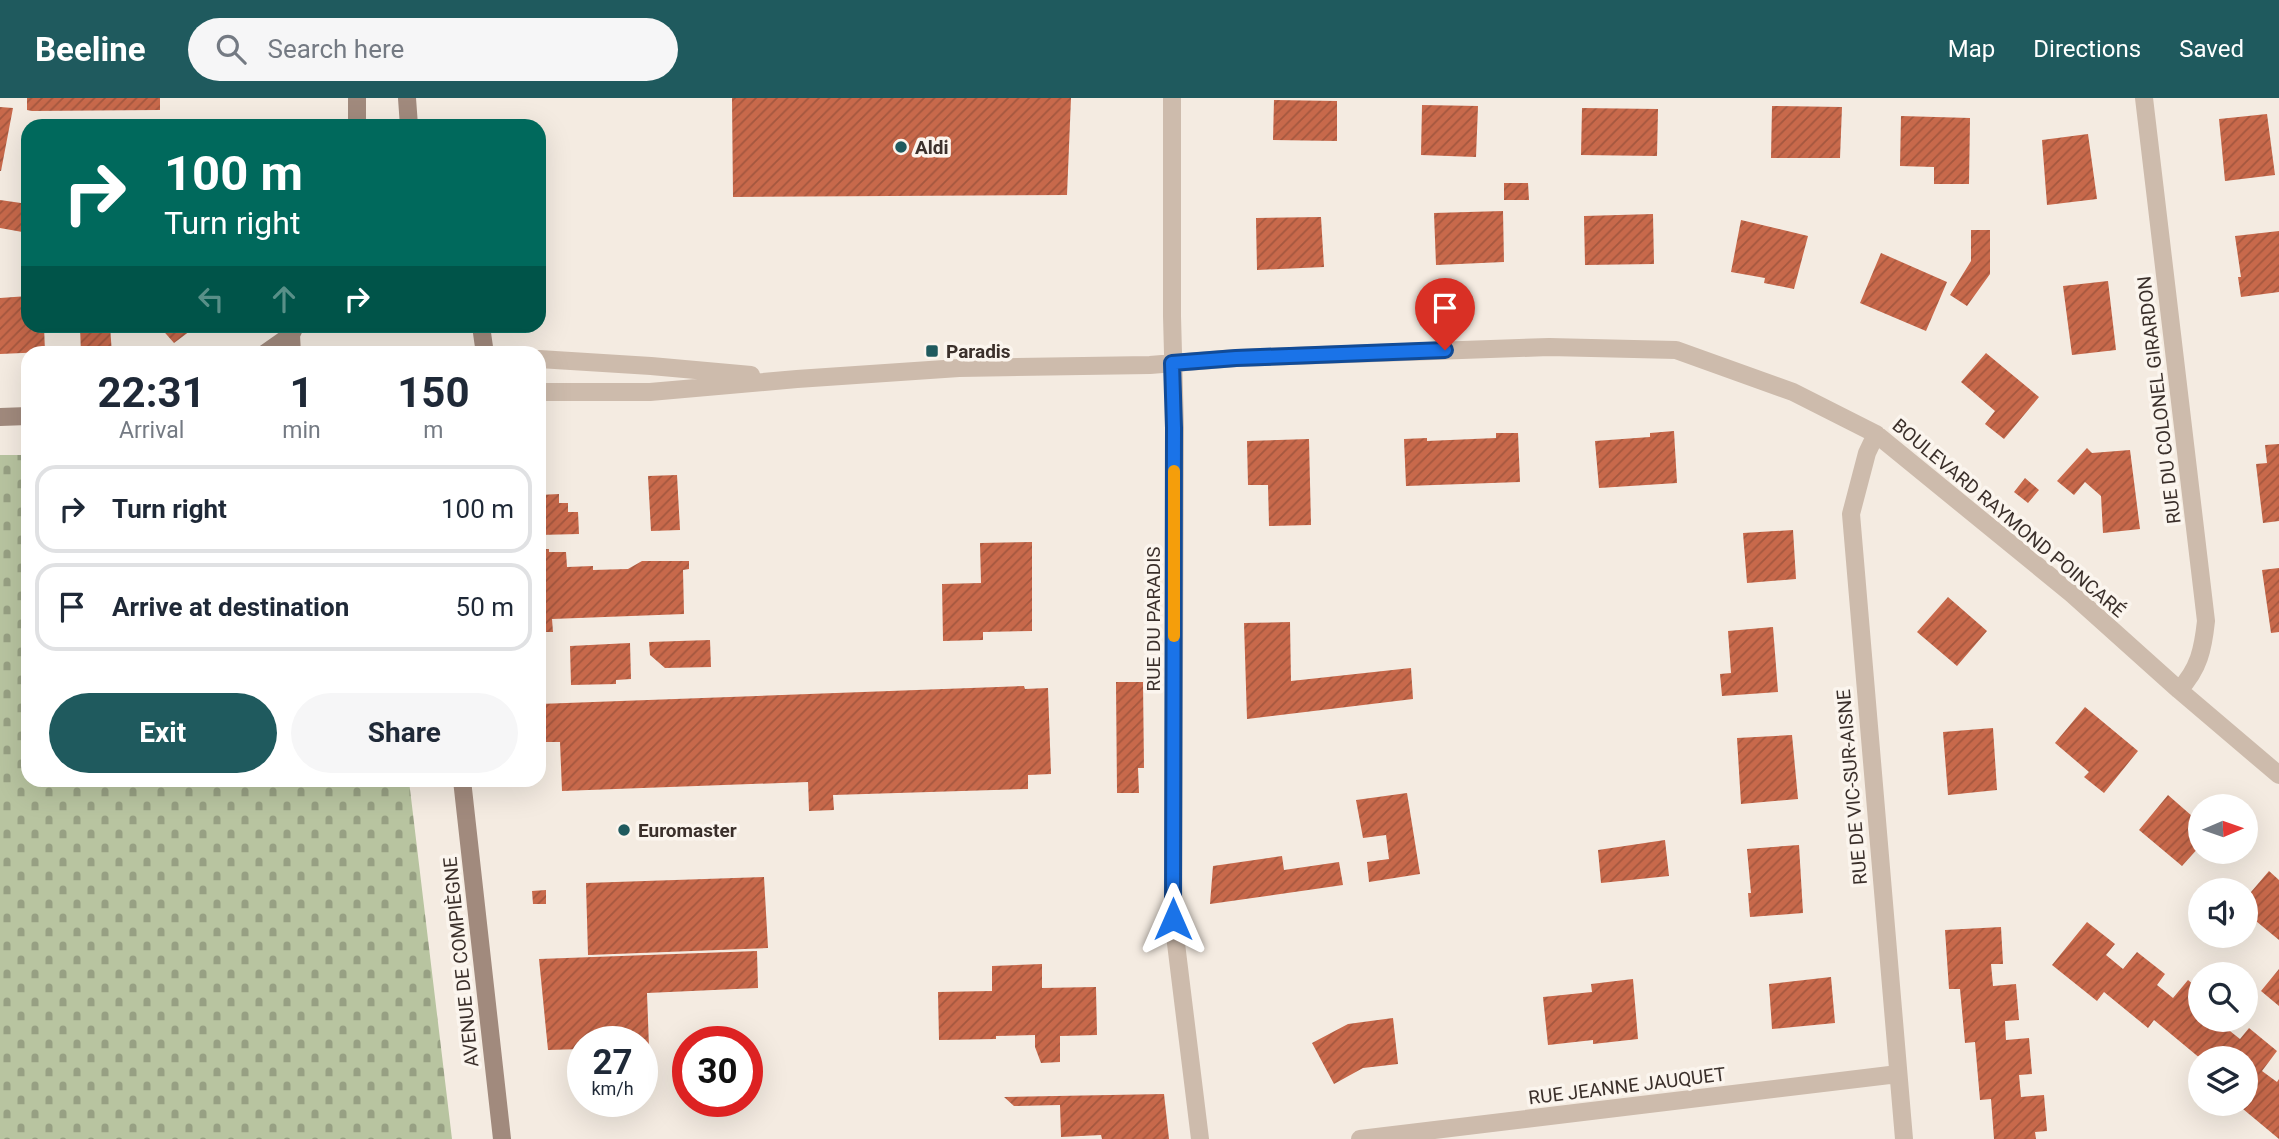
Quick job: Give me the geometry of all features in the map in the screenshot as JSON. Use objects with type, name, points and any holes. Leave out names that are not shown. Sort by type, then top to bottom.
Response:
[{"type":"main road","points":[[357,98],[357,119]]},
{"type":"main road","points":[[407,98],[408,119]]},
{"type":"main road","points":[[274,346],[289,333]]},
{"type":"main road","points":[[0,417],[21,416]]},
{"type":"main road","name":"AVENUE DE COMPIÈGNE","points":[[463,787],[502,1139]]},
{"type":"street","name":"RUE DU PARADIS","points":[[1172,98],[1173,919],[1200,1139]]},
{"type":"street","name":"RUE DU COLONEL GIRARDON","points":[[2144,98],[2206,621],[2203,650],[2189,679],[2179,690]]},
{"type":"street","name":"BOULEVARD RAYMOND POINCARÉ","points":[[546,392],[650,392],[959,368],[1172,363],[1236,358],[1549,347],[1675,350],[1793,392],[1876,434],[2072,594],[2279,775]]},
{"type":"street","name":"BOULEVARD RAYMOND POINCARÉ","points":[[546,359],[797,379]]},
{"type":"street","name":"RUE DE VIC-SUR-AISNE","points":[[1876,434],[1867,453],[1852,514],[1904,1139]]},
{"type":"street","name":"RUE JEANNE JAUQUET","points":[[1360,1139],[1898,1074]]},
{"type":"green space","points":[[0,455],[21,455],[21,787],[410,787],[452,1139],[0,1139]]},
{"type":"building","points":[[27,98],[160,98],[160,110],[32,111],[27,110]]},
{"type":"building","name":"Aldi","points":[[732,98],[1071,98],[1067,195],[733,197]]},
{"type":"building","points":[[1274,100],[1337,101],[1337,141],[1273,140]]},
{"type":"building","points":[[1422,105],[1478,106],[1476,157],[1421,155]]},
{"type":"building","points":[[1772,106],[1842,107],[1840,158],[1771,158]]},
{"type":"building","points":[[0,107],[13,108],[1,171],[0,171]]},
{"type":"building","points":[[1582,108],[1658,109],[1657,156],[1581,155]]},
{"type":"building","points":[[2267,114],[2275,175],[2225,181],[2219,119]]},
{"type":"building","points":[[1901,116],[1970,118],[1969,184],[1934,184],[1934,167],[1900,166]]},
{"type":"building","points":[[2088,134],[2097,199],[2047,205],[2042,140]]},
{"type":"building","points":[[1504,183],[1528,183],[1529,200],[1504,200]]},
{"type":"building","points":[[0,200],[21,203],[21,232],[0,228]]},
{"type":"building","points":[[1503,211],[1504,262],[1436,265],[1434,213]]},
{"type":"building","points":[[1653,214],[1654,264],[1585,265],[1584,216]]},
{"type":"building","points":[[1321,217],[1324,267],[1257,270],[1256,218]]},
{"type":"building","points":[[1741,220],[1808,236],[1794,289],[1764,283],[1765,278],[1731,272]]},
{"type":"building","points":[[1971,230],[1990,230],[1990,274],[1967,306],[1950,295],[1971,261]]},
{"type":"building","points":[[2279,231],[2279,292],[2241,297],[2235,236]]},
{"type":"building","points":[[1881,253],[1947,282],[1926,331],[1860,303]]},
{"type":"building","points":[[2108,281],[2116,350],[2072,355],[2063,286]]},
{"type":"building","points":[[21,296],[21,333],[44,333],[45,346],[21,346],[21,353],[0,354],[0,298]]},
{"type":"building","points":[[80,333],[110,333],[111,346],[81,346]]},
{"type":"building","points":[[165,333],[187,333],[174,343]]},
{"type":"building","points":[[1986,353],[2039,397],[2004,439],[1985,424],[1995,411],[1961,382]]},
{"type":"building","points":[[1674,431],[1677,483],[1599,488],[1595,441],[1650,437],[1650,433]]},
{"type":"building","points":[[1496,433],[1518,433],[1520,482],[1406,486],[1404,439],[1427,438],[1427,441],[1496,438]]},
{"type":"building","points":[[1309,439],[1311,525],[1269,526],[1268,485],[1248,485],[1247,441]]},
{"type":"building","points":[[2279,444],[2279,521],[2263,523],[2256,464],[2267,463],[2265,445]]},
{"type":"building","points":[[2087,448],[2092,453],[2130,450],[2140,529],[2103,533],[2101,496],[2085,482],[2074,495],[2057,481]]},
{"type":"building","points":[[677,475],[680,530],[651,531],[648,476]]},
{"type":"building","points":[[2025,478],[2039,490],[2028,503],[2014,492]]},
{"type":"building","points":[[559,494],[559,503],[568,503],[568,512],[578,512],[579,534],[546,535],[546,495]]},
{"type":"building","points":[[1793,530],[1796,579],[1747,583],[1743,533]]},
{"type":"building","points":[[1032,542],[1032,631],[983,632],[983,640],[943,641],[942,584],[981,583],[980,543]]},
{"type":"building","points":[[546,549],[549,549],[549,552],[566,552],[567,567],[593,566],[593,570],[628,569],[642,561],[689,561],[689,569],[683,570],[684,614],[552,619],[553,632],[546,632]]},
{"type":"building","points":[[2279,568],[2279,632],[2271,633],[2262,570]]},
{"type":"building","points":[[1948,597],[1987,631],[1957,666],[1917,632]]},
{"type":"building","points":[[1290,622],[1291,681],[1411,668],[1413,699],[1247,719],[1244,623]]},
{"type":"building","points":[[1773,627],[1778,692],[1722,696],[1720,674],[1731,673],[1728,631]]},
{"type":"building","points":[[710,640],[711,667],[665,668],[650,655],[649,642]]},
{"type":"building","points":[[630,643],[631,679],[616,680],[616,684],[571,685],[570,646]]},
{"type":"building","points":[[1116,682],[1143,682],[1144,768],[1138,768],[1139,793],[1117,793]]},
{"type":"building","points":[[1024,686],[1025,689],[1048,688],[1051,774],[1028,775],[1028,789],[833,795],[834,810],[809,811],[808,782],[562,791],[560,742],[546,742],[546,704]]},
{"type":"building","points":[[2085,707],[2138,751],[2104,793],[2084,777],[2089,772],[2055,743]]},
{"type":"building","points":[[1993,728],[1997,790],[1948,795],[1943,732]]},
{"type":"building","points":[[1792,735],[1798,799],[1741,804],[1737,738]]},
{"type":"building","points":[[1407,793],[1420,874],[1369,882],[1367,862],[1389,859],[1386,835],[1363,838],[1356,800]]},
{"type":"building","points":[[2168,795],[2188,812],[2188,859],[2182,866],[2139,830]]},
{"type":"building","points":[[1665,840],[1669,876],[1601,883],[1598,850]]},
{"type":"building","points":[[1799,845],[1803,913],[1750,917],[1747,849]]},
{"type":"building","points":[[1282,856],[1284,870],[1339,862],[1343,885],[1210,904],[1213,866]]},
{"type":"building","points":[[2269,871],[2279,880],[2279,940],[2258,923],[2258,884]]},
{"type":"building","points":[[764,877],[768,948],[588,955],[586,883]]},
{"type":"building","points":[[546,890],[546,904],[533,904],[532,891]]},
{"type":"building","points":[[2087,922],[2115,944],[2106,955],[2123,969],[2137,952],[2165,974],[2157,985],[2173,998],[2188,980],[2188,1032],[2231,1032],[2240,1039],[2246,1032],[2254,1032],[2277,1051],[2262,1071],[2277,1082],[2279,1079],[2279,1139],[2251,1116],[2258,1116],[2258,1046],[2188,1046],[2188,1048],[2154,1020],[2148,1028],[2104,992],[2097,1001],[2052,965]]},
{"type":"building","points":[[2001,927],[2003,964],[1991,964],[1993,986],[2016,984],[2019,1020],[2005,1021],[2006,1040],[2029,1038],[2032,1074],[2019,1075],[2021,1097],[2044,1095],[2047,1131],[2035,1132],[2036,1139],[1994,1139],[1991,1099],[1980,1100],[1975,1042],[1965,1043],[1960,989],[1949,989],[1945,930]]},
{"type":"building","points":[[757,951],[758,988],[647,993],[648,1026],[567,1026],[567,1049],[548,1050],[539,959]]},
{"type":"building","points":[[1042,964],[1042,988],[1096,987],[1097,1035],[1060,1036],[1060,1062],[1041,1063],[1035,1047],[1035,1035],[939,1040],[938,992],[992,991],[992,966]]},
{"type":"building","points":[[2279,969],[2279,1006],[2261,991]]},
{"type":"building","points":[[1831,977],[1835,1023],[1772,1029],[1769,984]]},
{"type":"building","points":[[1633,979],[1638,1039],[1548,1045],[1543,997],[1592,992],[1591,984]]},
{"type":"building","points":[[1393,1018],[1398,1064],[1363,1068],[1334,1084],[1312,1043],[1348,1024]]},
{"type":"building","points":[[1164,1094],[1169,1139],[1102,1139],[1101,1135],[1061,1137],[1060,1105],[1014,1106],[1004,1097]]},
{"type":"slow traffic","points":[[1174,471],[1174,636]]},
{"type":"place","name":"Aldi","points":[[901,147]]},
{"type":"place","name":"Paradis","points":[[932,351]]},
{"type":"place","name":"Euromaster","points":[[624,830]]},
{"type":"route","points":[[1173,919],[1172,363],[1445,350]]}]
